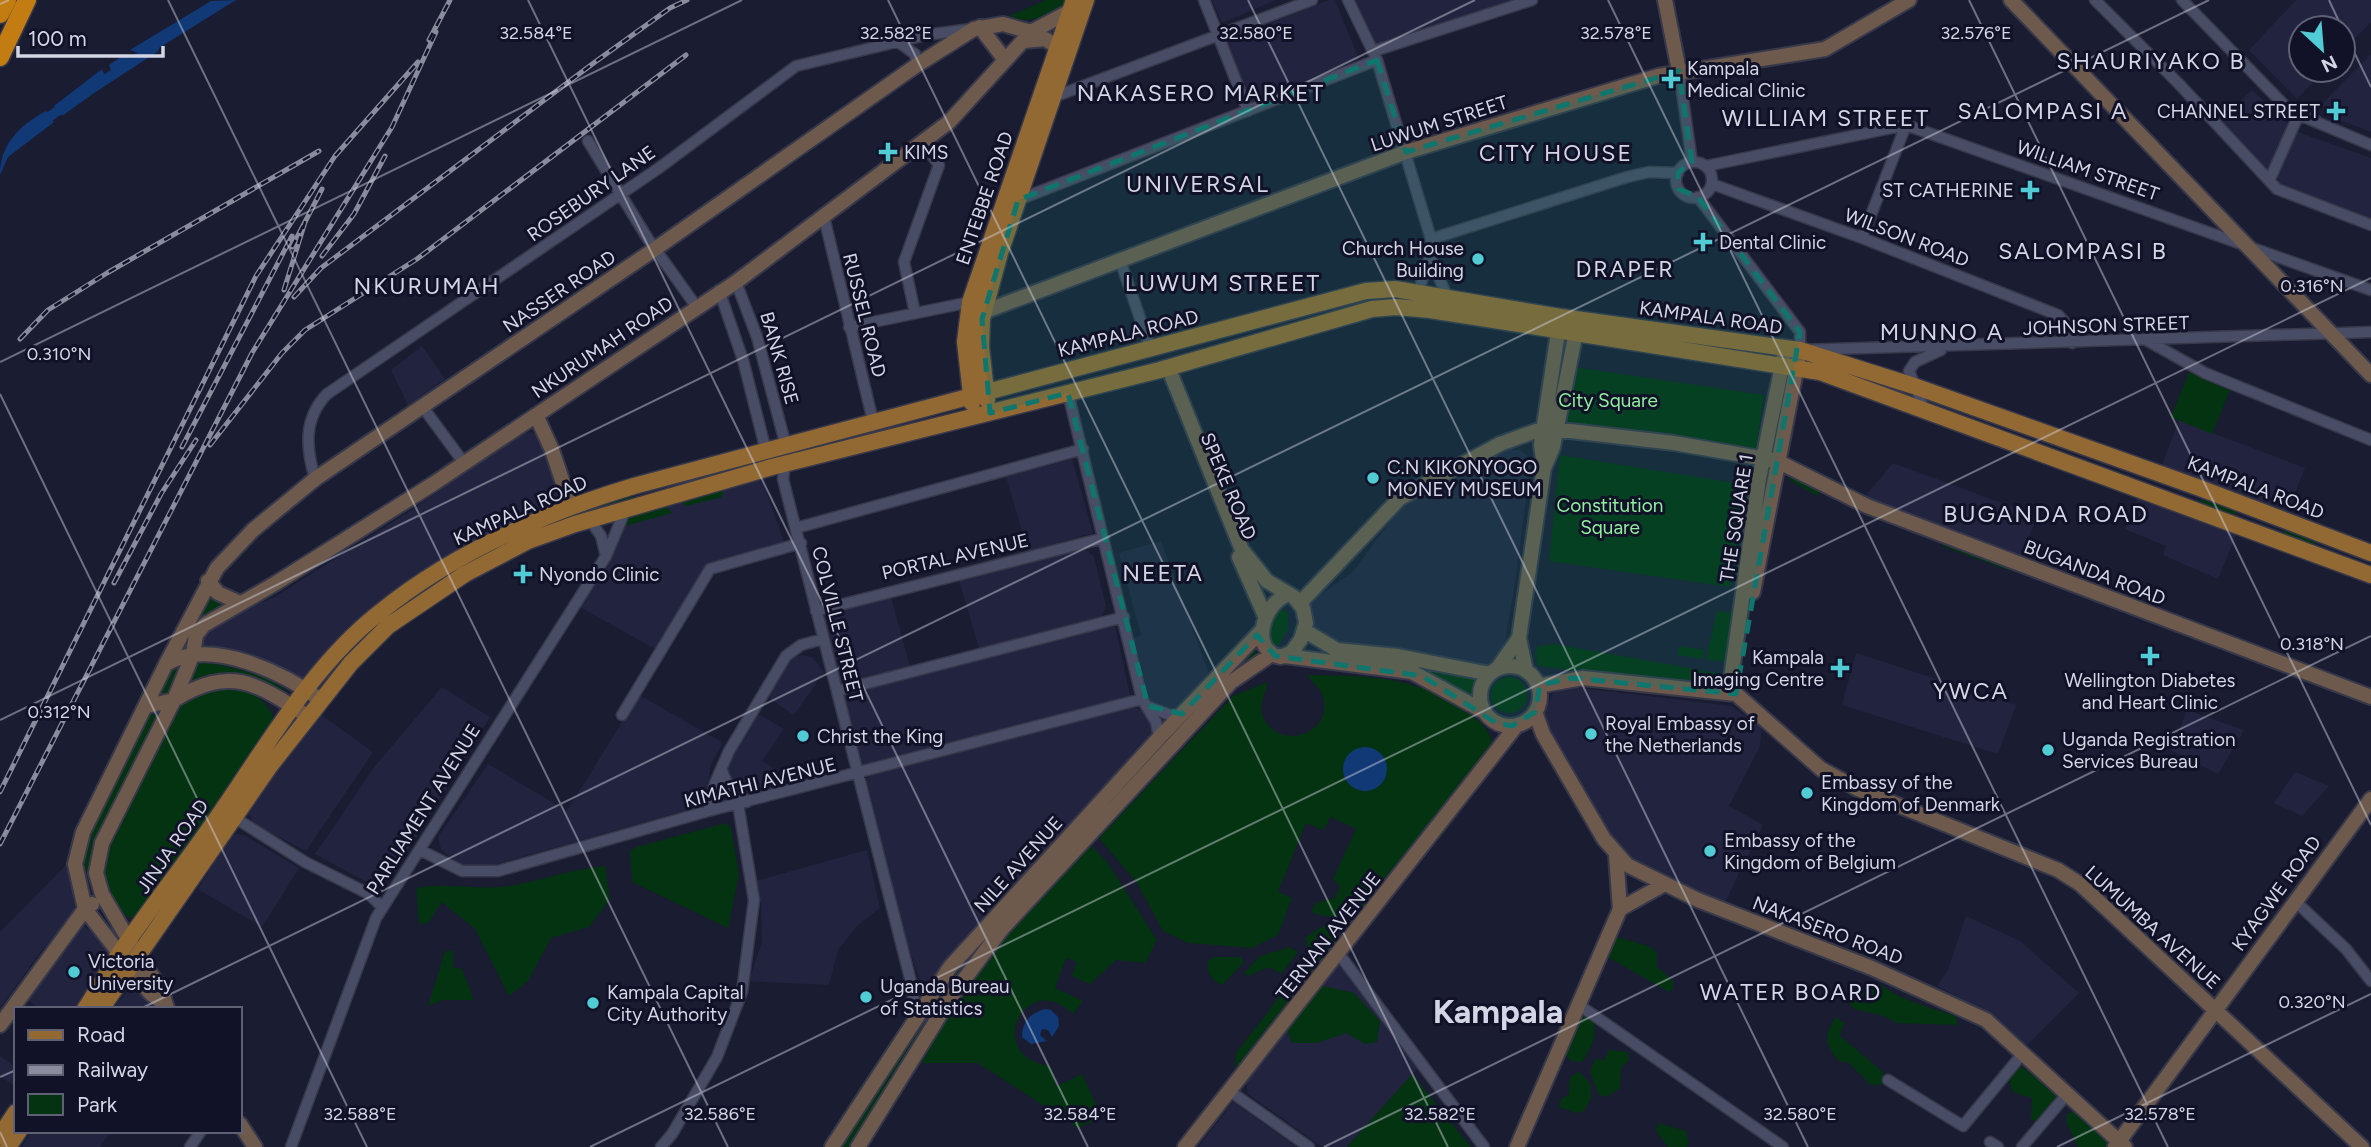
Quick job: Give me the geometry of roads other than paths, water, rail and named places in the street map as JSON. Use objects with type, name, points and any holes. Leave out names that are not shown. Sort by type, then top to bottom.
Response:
[{"type":"highway","points":[[0,14],[7,0]]},
{"type":"highway","points":[[0,57],[27,0]]},
{"type":"main road","points":[[1665,0],[1679,71]]},
{"type":"main road","name":"LUWUM STREET","points":[[986,311],[1406,152],[1679,71],[1825,49],[1909,0]]},
{"type":"main road","points":[[2011,0],[2371,375]]},
{"type":"main road","name":"NKURUMAH ROAD","points":[[124,947],[111,909],[97,880],[100,849],[174,700],[193,654],[199,630],[464,463],[719,290],[736,282],[923,143],[963,110],[1025,39],[1081,3]]},
{"type":"main road","name":"ENTEBBE ROAD","points":[[978,393],[986,311],[1047,99],[1058,47],[1081,3]]},
{"type":"main road","name":"ENTEBBE ROAD","points":[[982,414],[965,342],[970,302],[1081,3]]},
{"type":"main road","points":[[977,28],[1003,24],[1025,39],[1045,38],[1058,47]]},
{"type":"main road","points":[[977,28],[1004,60]]},
{"type":"main road","name":"NASSER ROAD","points":[[85,909],[76,875],[77,847],[208,581],[253,530],[316,479],[656,249],[917,65],[977,28]]},
{"type":"main road","name":"KAMPALA ROAD","points":[[300,712],[307,690],[372,619],[416,585],[491,543],[571,507],[656,480],[873,421],[1151,350],[1366,291],[1395,289],[1450,314],[1578,327],[1791,357],[1914,386],[2193,485],[2371,553]]},
{"type":"main road","name":"KAMPALA ROAD","points":[[300,712],[321,700],[376,637],[437,591],[528,541],[590,520],[982,414],[1164,368],[1372,309],[1416,300],[1449,296],[1560,325]]},
{"type":"main road","points":[[1550,428],[1560,325]]},
{"type":"main road","points":[[1496,723],[1525,720],[1540,697],[1538,686],[1526,671],[1519,638],[1544,467],[1541,446],[1550,428],[1578,327]]},
{"type":"main road","name":"KAMPALA ROAD","points":[[1791,357],[1925,411],[2371,575]]},
{"type":"main road","name":"THE SQUARE 1","points":[[1732,694],[1770,460],[1791,357]]},
{"type":"main road","name":"SPEKE ROAD","points":[[1164,368],[1242,550],[1267,581],[1294,599]]},
{"type":"main road","name":"SPEKE ROAD","points":[[1164,368],[1264,623]]},
{"type":"main road","points":[[536,415],[552,450],[571,507]]},
{"type":"main road","name":"BUGANDA ROAD","points":[[1294,599],[1401,498],[1521,436],[1550,428],[1674,443],[1770,460],[1867,506],[2371,697]]},
{"type":"main road","points":[[2185,505],[2180,491],[2193,485]]},
{"type":"main road","points":[[208,581],[222,596],[240,603]]},
{"type":"main road","points":[[1279,655],[1297,646],[1305,631],[1305,617],[1294,599],[1277,600],[1264,623],[1265,643],[1279,655],[1412,672],[1483,711],[1496,723],[1498,746]]},
{"type":"main road","name":"NILE AVENUE","points":[[832,1147],[950,967],[1264,623]]},
{"type":"main road","points":[[1305,631],[1320,643],[1338,650],[1398,656],[1493,671],[1512,666],[1526,671]]},
{"type":"main road","points":[[1483,711],[1480,695],[1493,671],[1519,638]]},
{"type":"main road","points":[[166,664],[193,654],[262,666],[321,700]]},
{"type":"main road","name":"NILE AVENUE","points":[[859,1147],[951,997],[1011,918],[1231,682],[1279,655]]},
{"type":"main road","points":[[1538,686],[1583,678],[1732,694]]},
{"type":"main road","points":[[147,706],[174,700],[202,685],[238,680],[269,690],[300,712]]},
{"type":"main road","name":"LUMUMBA AVENUE","points":[[1732,694],[1821,769],[1858,789],[2058,870],[2080,884],[2362,1147]]},
{"type":"main road","name":"JINJA ROAD","points":[[102,1007],[300,712]]},
{"type":"main road","name":"NAKASERO ROAD","points":[[1525,720],[1543,734],[1616,855],[1663,885],[1923,989],[1986,1020],[2024,1052],[2120,1145]]},
{"type":"main road","name":"TERNAN AVENUE","points":[[1185,1147],[1339,954],[1498,746],[1525,720]]},
{"type":"main road","name":"KYAGWE ROAD","points":[[2120,1145],[2214,1009],[2371,799]]},
{"type":"main road","name":"JINJA ROAD","points":[[86,1007],[124,947],[229,815]]},
{"type":"main road","points":[[1517,1147],[1620,909],[1616,855]]},
{"type":"main road","points":[[1620,909],[1663,885]]},
{"type":"main road","points":[[0,1025],[85,909],[98,903],[111,909]]},
{"type":"main road","points":[[85,909],[160,987],[166,1006]]},
{"type":"main road","points":[[0,1136],[14,1115]]},
{"type":"main road","points":[[242,1127],[256,1147]]},
{"type":"street","points":[[1205,0],[1248,111]]},
{"type":"street","points":[[1047,99],[1312,0]]},
{"type":"street","points":[[1348,0],[1376,55],[1430,239],[1430,257],[1416,300]]},
{"type":"street","points":[[1018,200],[1248,111],[1376,55],[1532,0]]},
{"type":"street","points":[[2095,0],[2283,192],[2371,225]]},
{"type":"street","points":[[2182,0],[2298,116],[2371,145]]},
{"type":"street","name":"ROSEBURY LANE","points":[[316,479],[310,461],[309,426],[313,412],[327,394],[621,193],[796,66],[926,35],[977,28]]},
{"type":"street","points":[[898,42],[915,54],[917,65]]},
{"type":"street","points":[[1679,71],[1692,162]]},
{"type":"street","points":[[2270,179],[2298,116]]},
{"type":"street","points":[[1692,162],[1706,166],[1906,125]]},
{"type":"street","points":[[1862,237],[1906,125]]},
{"type":"street","name":"WILLIAM STREET","points":[[1906,125],[2371,290]]},
{"type":"street","points":[[588,141],[695,306]]},
{"type":"street","points":[[915,313],[904,261],[939,165],[923,143]]},
{"type":"street","points":[[1430,239],[1627,177],[1649,172],[1678,173],[1692,162]]},
{"type":"street","points":[[1678,173],[1679,189],[1687,196],[1698,197],[1707,192],[1712,184],[1712,174],[1706,166]]},
{"type":"street","name":"WILSON ROAD","points":[[1712,184],[1862,237],[2058,315],[2069,327],[2072,343]]},
{"type":"street","points":[[1698,197],[1800,332],[1791,357]]},
{"type":"street","name":"RUSSEL ROAD","points":[[824,217],[873,421]]},
{"type":"street","points":[[1430,257],[1449,296],[1450,314]]},
{"type":"street","points":[[1120,260],[1151,350]]},
{"type":"street","name":"BANK RISE","points":[[736,282],[751,317],[786,446]]},
{"type":"street","name":"BANK RISE","points":[[719,290],[743,360],[766,451]]},
{"type":"street","points":[[849,327],[970,302]]},
{"type":"street","name":"JOHNSON STREET","points":[[1791,357],[1945,348],[2371,332]]},
{"type":"street","points":[[2147,341],[2205,373],[2371,439]]},
{"type":"street","points":[[1925,411],[1909,371],[1912,365],[1945,348]]},
{"type":"street","points":[[743,360],[762,355]]},
{"type":"street","points":[[1068,393],[1145,703],[1159,738]]},
{"type":"street","points":[[422,407],[464,463]]},
{"type":"street","points":[[796,528],[1083,449]]},
{"type":"street","name":"COLVILLE STREET","points":[[780,470],[911,982],[916,1017]]},
{"type":"street","name":"PARLIAMENT AVENUE","points":[[291,1147],[365,944],[382,907],[606,556],[625,511]]},
{"type":"street","points":[[590,520],[601,536],[606,556]]},
{"type":"street","name":"PORTAL AVENUE","points":[[816,611],[1104,538]]},
{"type":"street","points":[[622,715],[710,569],[800,543]]},
{"type":"street","points":[[837,691],[1124,617]]},
{"type":"street","points":[[708,811],[729,751],[786,656],[801,645],[823,639]]},
{"type":"street","name":"KIMATHI AVENUE","points":[[420,850],[455,869],[488,873],[708,811],[1145,703],[1170,715],[1182,714]]},
{"type":"street","points":[[661,1147],[672,1134],[717,1057],[742,992],[750,948],[754,900],[743,803],[725,780],[722,771]]},
{"type":"street","points":[[229,815],[305,862],[369,894],[382,907]]},
{"type":"street","points":[[369,894],[389,895]]},
{"type":"street","points":[[2295,901],[2346,948],[2371,981]]},
{"type":"street","points":[[1339,954],[1484,1147]]},
{"type":"street","points":[[911,982],[931,995]]},
{"type":"street","points":[[1579,1005],[1783,1147]]},
{"type":"street","points":[[1888,1080],[1963,1126],[2024,1052]]},
{"type":"street","points":[[1231,1091],[1309,1147]]},
{"type":"street","points":[[2022,1147],[2068,1094]]},
{"type":"water","points":[[236,0],[146,56],[130,50],[211,1]]},
{"type":"water","points":[[122,56],[139,61],[114,78],[109,65]]},
{"type":"water","points":[[102,69],[108,83],[62,116],[54,106]]},
{"type":"water","points":[[46,111],[54,122],[8,157],[0,175],[4,154],[13,137]]},
{"type":"water","points":[[1365,747],[1380,754],[1387,769],[1380,784],[1365,791],[1350,784],[1343,769],[1350,754]]},
{"type":"water","points":[[1045,1009],[1051,1010],[1058,1017],[1059,1026],[1052,1037],[1048,1030],[1042,1029],[1040,1035],[1047,1041],[1031,1044],[1022,1037],[1024,1026],[1032,1015]]},
{"type":"waterway","points":[[94,87],[154,48]]},
{"type":"waterway","points":[[39,124],[69,103]]},
{"type":"railway","points":[[429,40],[450,0]]},
{"type":"railway","points":[[294,297],[321,268],[595,62],[670,8],[687,0]]},
{"type":"railway","points":[[0,844],[252,353],[392,127],[436,32]]},
{"type":"railway","points":[[210,445],[282,353],[305,330],[417,259],[686,55]]},
{"type":"railway","points":[[0,792],[256,276],[335,156],[418,62]]},
{"type":"railway","points":[[20,339],[48,310],[319,151]]},
{"type":"railway","points":[[322,256],[354,214],[385,156]]},
{"type":"railway","points":[[284,290],[305,222],[322,189]]},
{"type":"railway","points":[[292,247],[305,222]]},
{"type":"railway","points":[[182,447],[292,236]]},
{"type":"railway","points":[[114,583],[161,494],[196,440]]},
{"type":"place","name":"Kampala Medical Clinic","points":[[1671,79]]},
{"type":"place","name":"CHANNEL STREET","points":[[2336,111]]},
{"type":"place","name":"KIMS","points":[[888,152]]},
{"type":"place","name":"ST CATHERINE","points":[[2030,190]]},
{"type":"place","name":"Dental Clinic","points":[[1703,242]]},
{"type":"place","name":"Church House Building","points":[[1478,259]]},
{"type":"place","name":"C.N KIKONYOGO MONEY MUSEUM","points":[[1373,478]]},
{"type":"place","name":"Nyondo Clinic","points":[[523,574]]},
{"type":"place","name":"Wellington Diabetes and Heart Clinic","points":[[2150,656]]},
{"type":"place","name":"Kampala Imaging Centre","points":[[1840,668]]},
{"type":"place","name":"Royal Embassy of the Netherlands","points":[[1591,734]]},
{"type":"place","name":"Christ the King","points":[[803,736]]},
{"type":"place","name":"Uganda Registration Services Bureau","points":[[2048,750]]},
{"type":"place","name":"Embassy of the Kingdom of Denmark","points":[[1807,793]]},
{"type":"place","name":"Embassy of the Kingdom of Belgium","points":[[1710,851]]},
{"type":"place","name":"Victoria University","points":[[74,972]]},
{"type":"place","name":"Uganda Bureau of Statistics","points":[[866,997]]},
{"type":"place","name":"Kampala Capital City Authority","points":[[593,1003]]},
{"type":"district","name":"SHAURIYAKO B","points":[[2151,61]]},
{"type":"district","name":"NAKASERO MARKET","points":[[1201,93]]},
{"type":"district","name":"SALOMPASI A","points":[[2043,111]]},
{"type":"district","name":"WILLIAM STREET","points":[[1826,118]]},
{"type":"district","name":"CITY HOUSE","points":[[1556,153]]},
{"type":"district","name":"UNIVERSAL","points":[[1198,184]]},
{"type":"district","name":"SALOMPASI B","points":[[2083,251]]},
{"type":"district","name":"DRAPER","points":[[1625,269]]},
{"type":"district","name":"LUWUM STREET","points":[[1223,283]]},
{"type":"district","name":"NKURUMAH","points":[[427,286]]},
{"type":"district","name":"MUNNO A","points":[[1942,332]]},
{"type":"district","name":"BUGANDA ROAD","points":[[2046,514]]},
{"type":"district","name":"NEETA","points":[[1163,573]]},
{"type":"district","name":"YWCA","points":[[1971,691]]},
{"type":"district","name":"WATER BOARD","points":[[1791,992]]},
{"type":"district","name":"Kampala","points":[[1498,1011]]},
{"type":"park label","name":"City Square","points":[[1608,400]]},
{"type":"park label","name":"Constitution Square","points":[[1610,516]]}]
